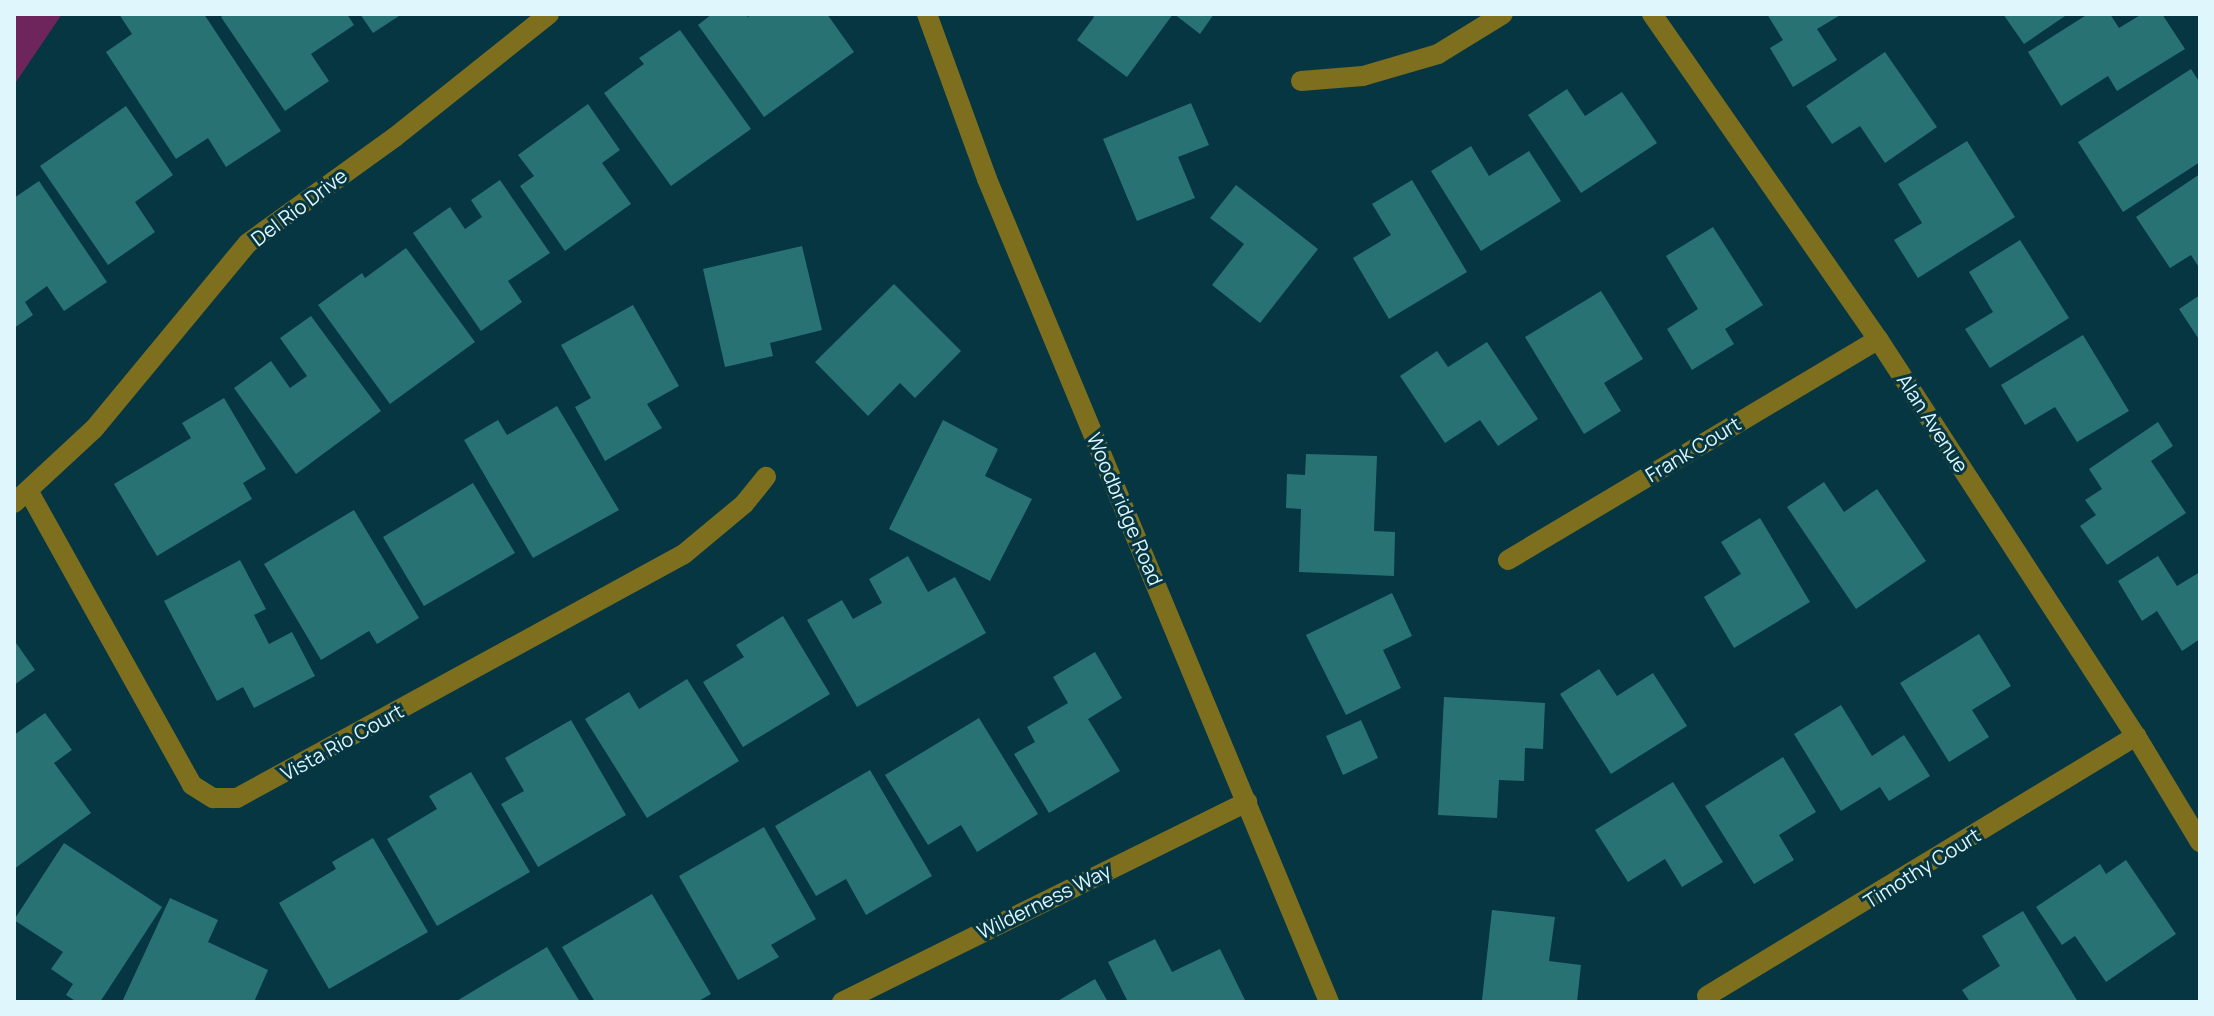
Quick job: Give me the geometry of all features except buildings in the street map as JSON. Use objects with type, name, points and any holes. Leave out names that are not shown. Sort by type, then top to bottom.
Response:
[{"type":"street","name":"Del Rio Drive","points":[[21,497],[94,429],[248,243],[395,137],[549,14]]},
{"type":"street","name":"Woodbridge Road","points":[[927,14],[987,179],[1329,1002]]},
{"type":"street","points":[[1301,81],[1363,76],[1438,54],[1503,14]]},
{"type":"street","name":"Alan Avenue","points":[[1652,14],[1878,339],[2136,736],[2200,842]]},
{"type":"street","name":"Frank Court","points":[[1508,560],[1878,339]]},
{"type":"street","name":"Vista Rio Court","points":[[21,497],[192,785],[213,798],[237,798],[684,554],[744,504],[766,477]]},
{"type":"street","name":"Timothy Court","points":[[1707,996],[1738,981],[2136,736]]},
{"type":"street","name":"Wilderness Way","points":[[842,1002],[1247,802]]},
{"type":"shaded area","points":[[14,14],[62,14],[14,85]]}]
